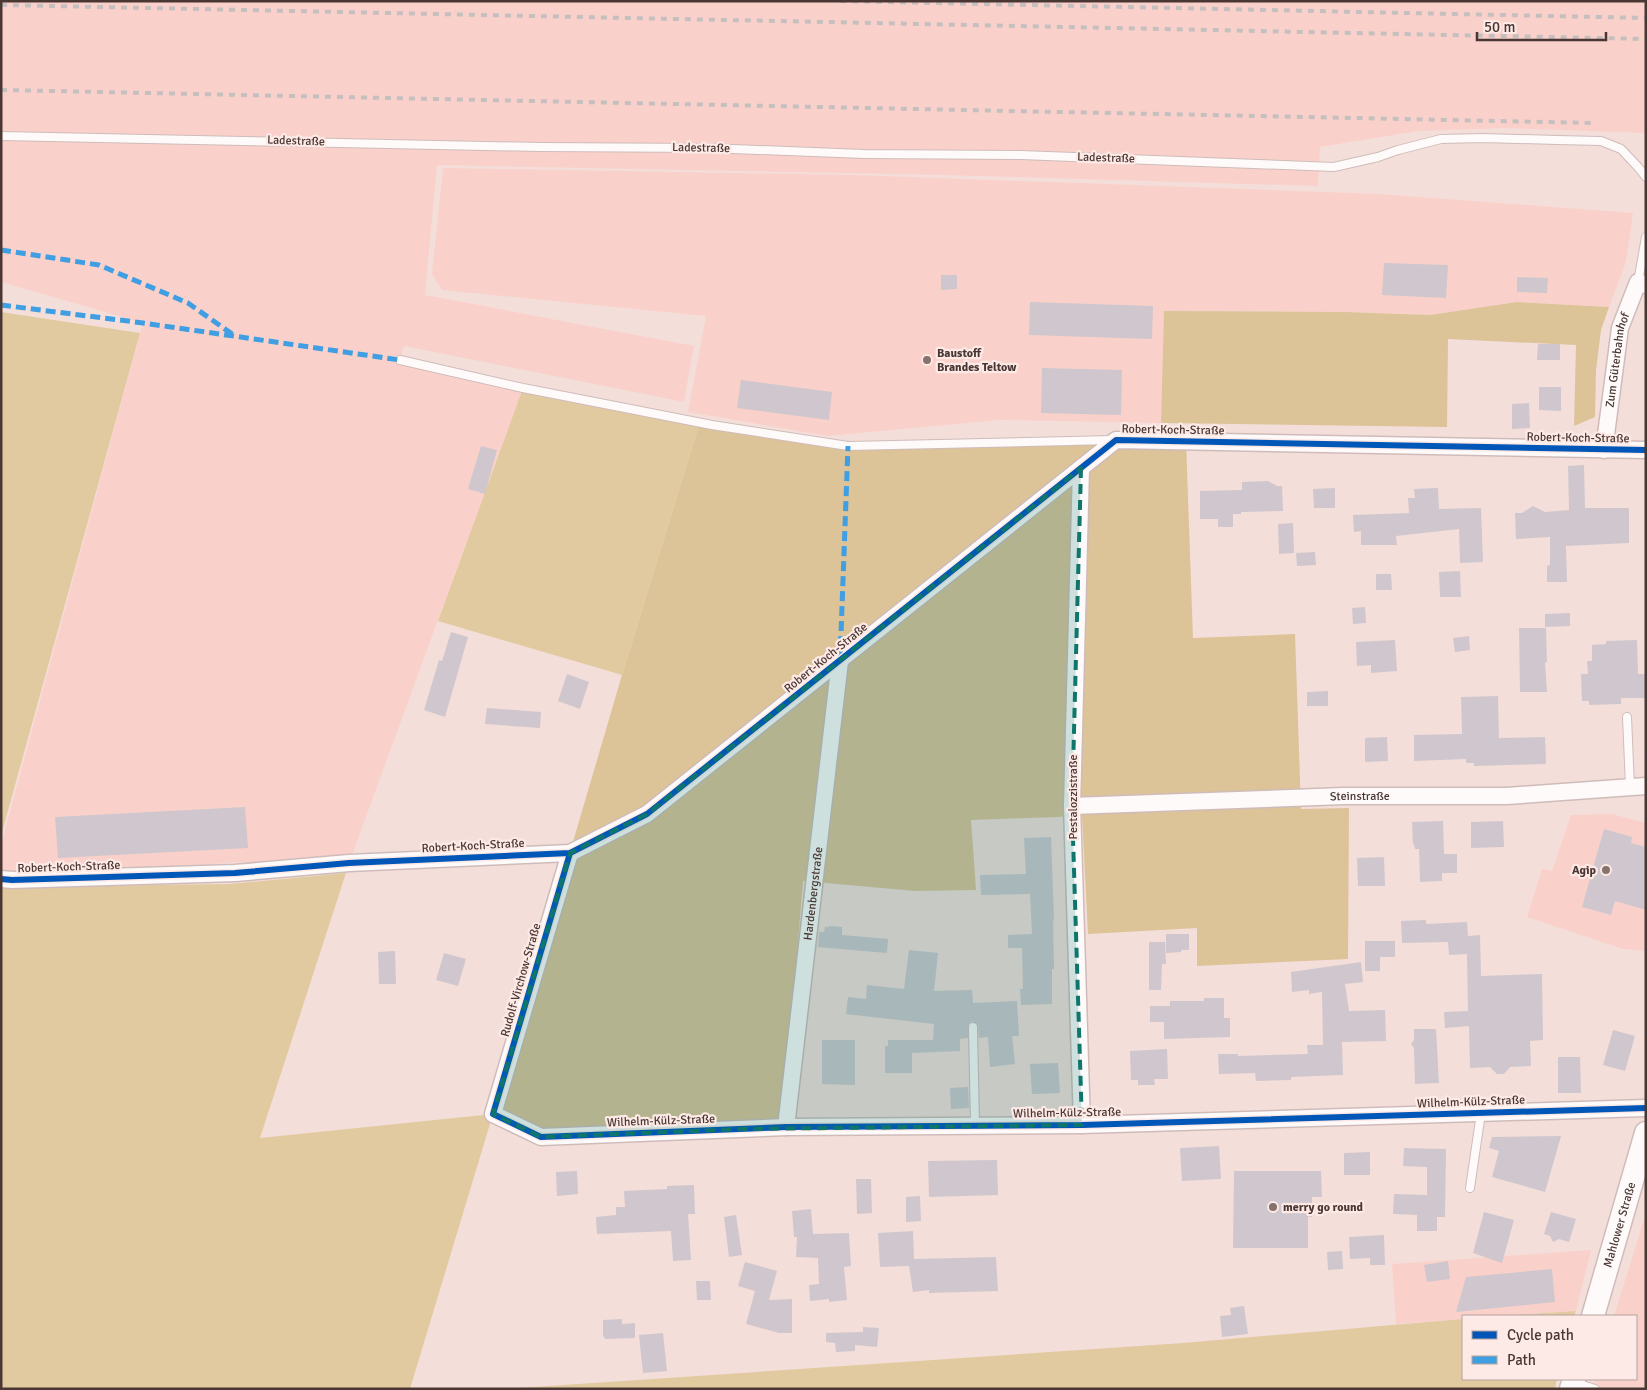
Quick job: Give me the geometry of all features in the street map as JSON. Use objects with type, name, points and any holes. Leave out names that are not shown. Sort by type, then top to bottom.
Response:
[{"type":"main road","name":"Mahlower Straße","points":[[1593,1315],[1646,1133]]},
{"type":"street","name":"Zum Güterbahnhof","points":[[1604,450],[1620,328],[1642,283]]},
{"type":"street","name":"Robert-Koch-Straße","points":[[1,879],[235,873],[349,862],[570,852],[647,814],[1116,440],[1646,450]]},
{"type":"street","name":"Pestalozzistraße","points":[[1081,468],[1072,806],[1082,1125]]},
{"type":"street","name":"Hardenbergstraße","points":[[786,1127],[840,661]]},
{"type":"street","name":"Steinstraße","points":[[1072,806],[1344,796],[1507,796],[1638,787]]},
{"type":"street","name":"Rudolf-Virchow-Straße","points":[[494,1114],[570,852]]},
{"type":"street","name":"Wilhelm-Külz-Straße","points":[[494,1114],[541,1138],[786,1127],[1082,1125],[1646,1108]]},
{"type":"lane","name":"Ladestraße","points":[[1,136],[540,147],[708,148],[864,154],[1031,156],[1334,167],[1378,157],[1440,139],[1482,138],[1601,141],[1621,149],[1646,178]]},
{"type":"lane","points":[[1642,283],[1646,237]]},
{"type":"lane","points":[[400,360],[562,396],[712,424],[848,446],[1116,440]]},
{"type":"lane","points":[[1627,717],[1638,787]]},
{"type":"lane","points":[[973,1027],[976,1126]]},
{"type":"lane","points":[[1470,1188],[1481,1113]]},
{"type":"lane","points":[[1573,1383],[1595,1389]]},
{"type":"highlighted area","points":[[1081,468],[1072,806],[1082,1125],[744,1129],[541,1137],[493,1114],[570,853],[647,814]]},
{"type":"shaded area","points":[[1,1],[1646,1],[1646,133],[1506,128],[1418,131],[1320,147],[1318,186],[946,175],[437,165],[425,295],[694,346],[684,402],[404,346],[400,360],[523,388],[349,863],[234,862],[138,871],[1,872],[1,844],[143,323],[1,282]]},
{"type":"shaded area","points":[[443,168],[855,175],[1379,194],[1633,213],[1626,262],[1609,307],[1517,302],[1430,315],[1345,312],[1164,311],[1161,423],[999,420],[827,436],[688,412],[706,316],[442,290],[432,274]]},
{"type":"shaded area","points":[[1517,302],[1609,307],[1601,330],[1596,370],[1595,417],[1574,426],[1576,345],[1448,339],[1447,427],[1161,423],[1164,311],[1345,312],[1430,315]]},
{"type":"shaded area","points":[[1,312],[140,333],[1,836]]},
{"type":"shaded area","points":[[523,388],[700,422],[622,675],[438,621]]},
{"type":"shaded area","points":[[700,422],[848,446],[1186,441],[1193,638],[1295,634],[1301,809],[1349,808],[1348,959],[1197,966],[1197,928],[1088,934],[1082,816],[971,820],[976,890],[915,891],[803,881],[783,1122],[542,1130],[493,1114],[622,675]]},
{"type":"shaded area","points":[[1612,814],[1646,823],[1646,951],[1623,949],[1527,917],[1542,869],[1552,871],[1571,815]]},
{"type":"shaded area","points":[[346,873],[260,1138],[493,1114],[410,1389],[1,1389],[1,887],[229,884]]},
{"type":"shaded area","points":[[1646,1213],[1646,1389],[1593,1389],[1596,1380],[1637,1380],[1637,1315],[1614,1315]]},
{"type":"shaded area","points":[[1591,1250],[1576,1311],[1514,1315],[1462,1315],[1462,1319],[1396,1324],[1392,1264]]},
{"type":"shaded area","points":[[1576,1311],[1574,1315],[1514,1315]]},
{"type":"shaded area","points":[[1462,1319],[1462,1380],[1557,1380],[1555,1389],[504,1389],[1183,1343]]},
{"type":"building","points":[[1384,263],[1448,265],[1446,298],[1382,295]]},
{"type":"building","points":[[941,275],[957,275],[957,289],[941,290]]},
{"type":"building","points":[[1517,277],[1548,278],[1547,293],[1517,292]]},
{"type":"building","points":[[1030,302],[1153,306],[1152,339],[1029,335]]},
{"type":"building","points":[[1538,344],[1560,344],[1560,360],[1537,360]]},
{"type":"building","points":[[1042,368],[1122,370],[1121,415],[1041,413]]},
{"type":"building","points":[[741,380],[832,392],[829,420],[737,408]]},
{"type":"building","points":[[1539,387],[1561,387],[1561,411],[1539,410]]},
{"type":"building","points":[[1529,403],[1530,428],[1512,429],[1512,404]]},
{"type":"building","points":[[481,446],[497,450],[485,494],[468,489]]},
{"type":"building","points":[[1584,465],[1585,508],[1629,508],[1629,543],[1566,546],[1567,582],[1547,582],[1547,566],[1550,565],[1550,537],[1516,539],[1515,513],[1522,513],[1533,506],[1545,512],[1569,510],[1568,466]]},
{"type":"building","points":[[1268,481],[1277,486],[1282,486],[1283,511],[1241,512],[1241,514],[1233,514],[1233,527],[1218,527],[1218,519],[1200,519],[1200,491],[1242,490],[1242,482]]},
{"type":"building","points":[[1335,488],[1335,508],[1314,508],[1313,489]]},
{"type":"building","points":[[1438,488],[1439,509],[1481,508],[1483,562],[1460,563],[1459,529],[1396,536],[1397,545],[1361,545],[1361,531],[1354,532],[1353,515],[1409,513],[1408,498],[1415,498],[1414,489]]},
{"type":"building","points":[[1293,523],[1294,553],[1279,554],[1278,524]]},
{"type":"building","points":[[1315,552],[1316,565],[1297,566],[1296,553]]},
{"type":"building","points":[[1460,571],[1461,597],[1440,597],[1439,572]]},
{"type":"building","points":[[1376,574],[1391,574],[1392,590],[1376,590]]},
{"type":"building","points":[[1365,607],[1366,623],[1353,624],[1352,608]]},
{"type":"building","points":[[1570,613],[1570,626],[1545,627],[1545,614]]},
{"type":"building","points":[[1519,628],[1546,628],[1547,662],[1545,663],[1547,692],[1520,692]]},
{"type":"building","points":[[451,632],[468,637],[445,717],[424,710],[439,660],[442,661]]},
{"type":"building","points":[[1469,636],[1470,650],[1455,652],[1453,638]]},
{"type":"building","points":[[1395,640],[1397,671],[1371,673],[1371,665],[1357,666],[1356,642]]},
{"type":"building","points":[[1637,640],[1638,674],[1646,674],[1646,698],[1621,698],[1621,704],[1589,705],[1589,701],[1582,701],[1581,674],[1588,674],[1587,661],[1592,661],[1592,645],[1606,644],[1606,641]]},
{"type":"building","points":[[567,674],[589,682],[580,709],[558,701]]},
{"type":"building","points":[[1328,691],[1328,706],[1307,706],[1307,692]]},
{"type":"building","points":[[1498,696],[1499,738],[1545,737],[1546,764],[1474,766],[1474,763],[1466,763],[1466,759],[1414,761],[1414,735],[1462,734],[1461,697]]},
{"type":"building","points":[[487,708],[541,712],[540,728],[485,724]]},
{"type":"building","points":[[1387,737],[1388,761],[1365,762],[1365,738]]},
{"type":"building","points":[[245,807],[248,848],[58,858],[55,817]]},
{"type":"building","points":[[1443,821],[1444,854],[1457,854],[1457,873],[1442,873],[1442,881],[1420,882],[1419,849],[1415,849],[1413,844],[1412,822]]},
{"type":"building","points":[[1503,821],[1504,847],[1471,848],[1471,822]]},
{"type":"building","name":"Agip","points":[[1604,829],[1632,837],[1631,843],[1646,847],[1646,910],[1615,901],[1611,915],[1582,907]]},
{"type":"building","points":[[1051,837],[1054,921],[1052,1004],[1021,1005],[1020,989],[1023,989],[1022,948],[1008,948],[1008,935],[1032,934],[1030,894],[981,895],[980,875],[1026,874],[1024,838]]},
{"type":"building","points":[[1384,857],[1385,886],[1358,886],[1357,858]]},
{"type":"building","points":[[1426,920],[1426,924],[1467,922],[1468,936],[1480,935],[1481,976],[1542,974],[1543,1040],[1530,1041],[1531,1066],[1510,1067],[1504,1074],[1497,1074],[1490,1067],[1470,1068],[1469,1026],[1445,1028],[1444,1012],[1468,1011],[1467,954],[1449,955],[1448,942],[1402,943],[1401,921]]},
{"type":"building","points":[[825,927],[842,927],[842,935],[888,939],[887,953],[818,947],[819,932],[824,932]]},
{"type":"building","points":[[1166,934],[1189,934],[1189,950],[1166,953]]},
{"type":"building","points":[[1365,941],[1395,941],[1395,957],[1380,957],[1380,971],[1365,971]]},
{"type":"building","points":[[1149,942],[1165,942],[1166,964],[1162,964],[1161,990],[1149,990]]},
{"type":"building","points":[[909,950],[938,953],[934,991],[972,990],[973,1003],[1017,1001],[1019,1036],[1012,1036],[1015,1064],[990,1067],[988,1037],[979,1038],[978,1025],[972,1021],[968,1025],[968,1038],[960,1039],[960,1051],[912,1053],[912,1073],[885,1073],[885,1046],[888,1046],[888,1040],[933,1040],[934,1024],[846,1014],[848,997],[866,999],[867,985],[904,989]]},
{"type":"building","points":[[395,951],[396,984],[379,984],[378,952]]},
{"type":"building","points":[[444,953],[466,959],[458,986],[436,980]]},
{"type":"building","points":[[1361,962],[1363,982],[1345,984],[1349,1011],[1385,1010],[1386,1041],[1342,1042],[1343,1075],[1291,1077],[1291,1080],[1256,1081],[1255,1073],[1219,1074],[1218,1054],[1238,1054],[1238,1056],[1308,1054],[1307,1045],[1323,1045],[1322,992],[1309,994],[1309,990],[1292,992],[1291,972]]},
{"type":"building","points":[[1204,998],[1224,998],[1224,1018],[1230,1018],[1230,1037],[1164,1039],[1164,1022],[1150,1022],[1150,1006],[1170,1006],[1170,1001],[1204,1001]]},
{"type":"building","points":[[1414,1029],[1436,1029],[1439,1083],[1415,1084],[1414,1048],[1411,1044],[1414,1040]]},
{"type":"building","points":[[1613,1030],[1635,1036],[1625,1071],[1603,1065]]},
{"type":"building","points":[[822,1040],[855,1040],[855,1085],[822,1084]]},
{"type":"building","points":[[1167,1049],[1168,1079],[1154,1079],[1155,1085],[1138,1085],[1138,1080],[1131,1080],[1130,1051]]},
{"type":"building","points":[[1558,1057],[1580,1057],[1581,1093],[1558,1093]]},
{"type":"building","points":[[1058,1063],[1060,1093],[1032,1094],[1030,1064]]},
{"type":"building","points":[[968,1087],[969,1108],[951,1109],[950,1088]]},
{"type":"building","points":[[1561,1136],[1545,1192],[1492,1177],[1499,1151],[1489,1148],[1492,1137]]},
{"type":"building","points":[[1219,1146],[1221,1179],[1182,1181],[1180,1148]]},
{"type":"building","points":[[1404,1148],[1446,1149],[1445,1217],[1437,1217],[1437,1231],[1417,1231],[1417,1215],[1393,1214],[1394,1194],[1427,1195],[1427,1167],[1403,1166]]},
{"type":"building","points":[[1370,1152],[1370,1175],[1344,1175],[1344,1153]]},
{"type":"building","points":[[997,1160],[998,1195],[929,1197],[928,1161]]},
{"type":"building","points":[[577,1171],[578,1194],[557,1196],[556,1172]]},
{"type":"building","name":"merry go round","points":[[1234,1171],[1321,1171],[1322,1197],[1312,1197],[1312,1217],[1308,1217],[1308,1248],[1233,1248]]},
{"type":"building","points":[[856,1179],[871,1179],[872,1213],[857,1214]]},
{"type":"building","points":[[694,1185],[695,1214],[688,1214],[691,1260],[673,1261],[671,1231],[597,1234],[596,1217],[616,1215],[616,1207],[625,1207],[624,1191],[667,1189],[667,1186]]},
{"type":"building","points":[[920,1196],[921,1221],[906,1222],[906,1197]]},
{"type":"building","points":[[811,1209],[813,1234],[849,1233],[851,1266],[844,1267],[847,1300],[829,1302],[829,1299],[810,1301],[809,1285],[819,1284],[818,1258],[796,1257],[797,1237],[794,1237],[792,1211]]},
{"type":"building","points":[[1484,1212],[1514,1220],[1502,1263],[1473,1253]]},
{"type":"building","points":[[1551,1212],[1576,1219],[1569,1242],[1559,1239],[1553,1242],[1550,1236],[1544,1234]]},
{"type":"building","points":[[736,1215],[742,1255],[729,1257],[724,1217]]},
{"type":"building","points":[[913,1231],[914,1259],[996,1257],[998,1291],[929,1293],[929,1290],[913,1292],[909,1266],[880,1267],[878,1233]]},
{"type":"building","points":[[1384,1235],[1385,1265],[1370,1265],[1370,1258],[1350,1259],[1349,1237]]},
{"type":"building","points":[[1342,1251],[1343,1269],[1328,1270],[1327,1252]]},
{"type":"building","points":[[1448,1261],[1450,1279],[1427,1282],[1424,1265]]},
{"type":"building","points":[[745,1262],[777,1271],[769,1300],[792,1299],[792,1333],[779,1333],[746,1324],[755,1291],[738,1286]]},
{"type":"building","points":[[1552,1269],[1555,1302],[1456,1312],[1466,1277]]},
{"type":"building","points":[[696,1281],[710,1281],[711,1300],[697,1300]]},
{"type":"building","points":[[1244,1306],[1248,1334],[1222,1337],[1220,1316],[1231,1315],[1230,1308]]},
{"type":"building","points":[[622,1319],[622,1324],[635,1323],[635,1338],[605,1339],[603,1335],[603,1320]]},
{"type":"building","points":[[863,1327],[879,1328],[877,1347],[855,1345],[855,1351],[836,1352],[835,1343],[826,1342],[826,1333],[863,1332]]},
{"type":"building","points":[[663,1333],[667,1371],[643,1373],[639,1335]]},
{"type":"railway","points":[[840,1],[1646,18]]},
{"type":"railway","points":[[1,5],[1646,39]]},
{"type":"railway","points":[[1,90],[1593,123]]},
{"type":"marked path","points":[[1,250],[99,265],[188,303],[235,336]]},
{"type":"marked path","points":[[1,305],[143,323],[400,360]]},
{"type":"marked path","points":[[840,661],[848,446]]},
{"type":"cycle path","points":[[1,879],[235,873],[349,863],[570,853],[647,814],[1116,440],[1646,450]]},
{"type":"cycle path","points":[[570,853],[493,1114],[541,1137],[786,1127],[1082,1125],[1646,1108]]},
{"type":"place","name":"Baustoff Brandes Teltow","points":[[927,360]]},
{"type":"place","name":"Agip","points":[[1606,870]]},
{"type":"place","name":"merry go round","points":[[1273,1207]]}]
